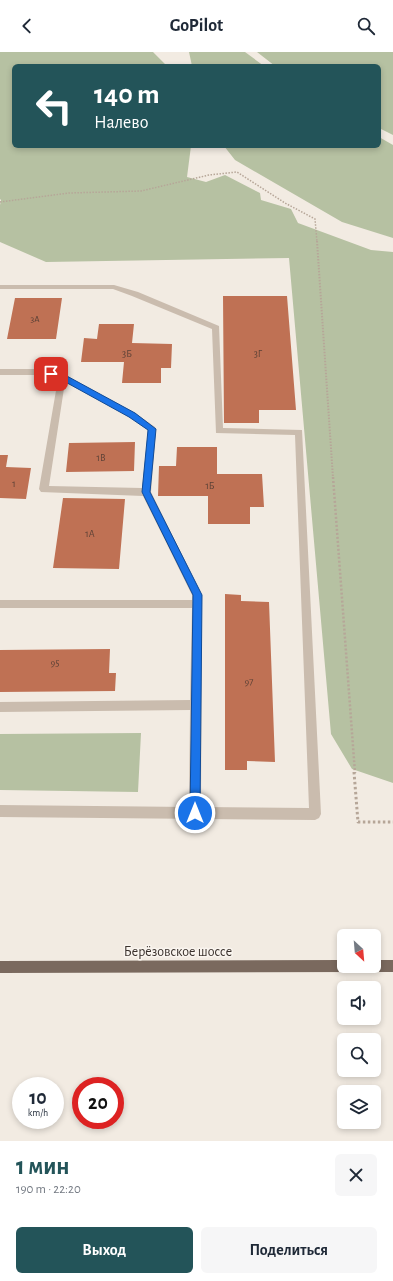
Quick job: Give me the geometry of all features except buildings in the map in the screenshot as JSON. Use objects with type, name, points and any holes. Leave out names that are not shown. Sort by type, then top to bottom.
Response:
[{"type":"main road","name":"Берёзовское шоссе","points":[[0,967],[337,966]]},
{"type":"main road","points":[[381,966],[393,966]]},
{"type":"lane","points":[[0,287],[114,287],[135,294],[216,328],[219,431],[298,432],[315,814],[0,811]]},
{"type":"lane","points":[[0,372],[40,372],[62,377],[132,415],[152,429],[146,492],[197,595],[195,813]]},
{"type":"lane","points":[[62,377],[44,489],[146,492]]},
{"type":"lane","points":[[0,604],[197,604]]},
{"type":"lane","points":[[0,706],[195,705]]},
{"type":"green space","points":[[0,52],[153,52],[165,64],[12,64],[12,148],[191,148],[187,177],[206,182],[225,175],[260,193],[261,200],[291,209],[298,223],[371,250],[393,252],[393,783],[352,769],[331,734],[289,258],[46,262],[0,242]]},
{"type":"green space","points":[[189,52],[245,52],[261,64],[192,64]]},
{"type":"green space","points":[[257,52],[393,52],[393,135],[381,129],[381,64],[272,64]]},
{"type":"green space","points":[[381,138],[393,145],[393,238],[342,222],[235,160],[226,148],[381,148]]},
{"type":"green space","points":[[141,733],[138,792],[0,790],[0,734]]},
{"type":"route","points":[[51,374],[62,377],[132,415],[152,429],[146,492],[197,595],[195,813]]}]
